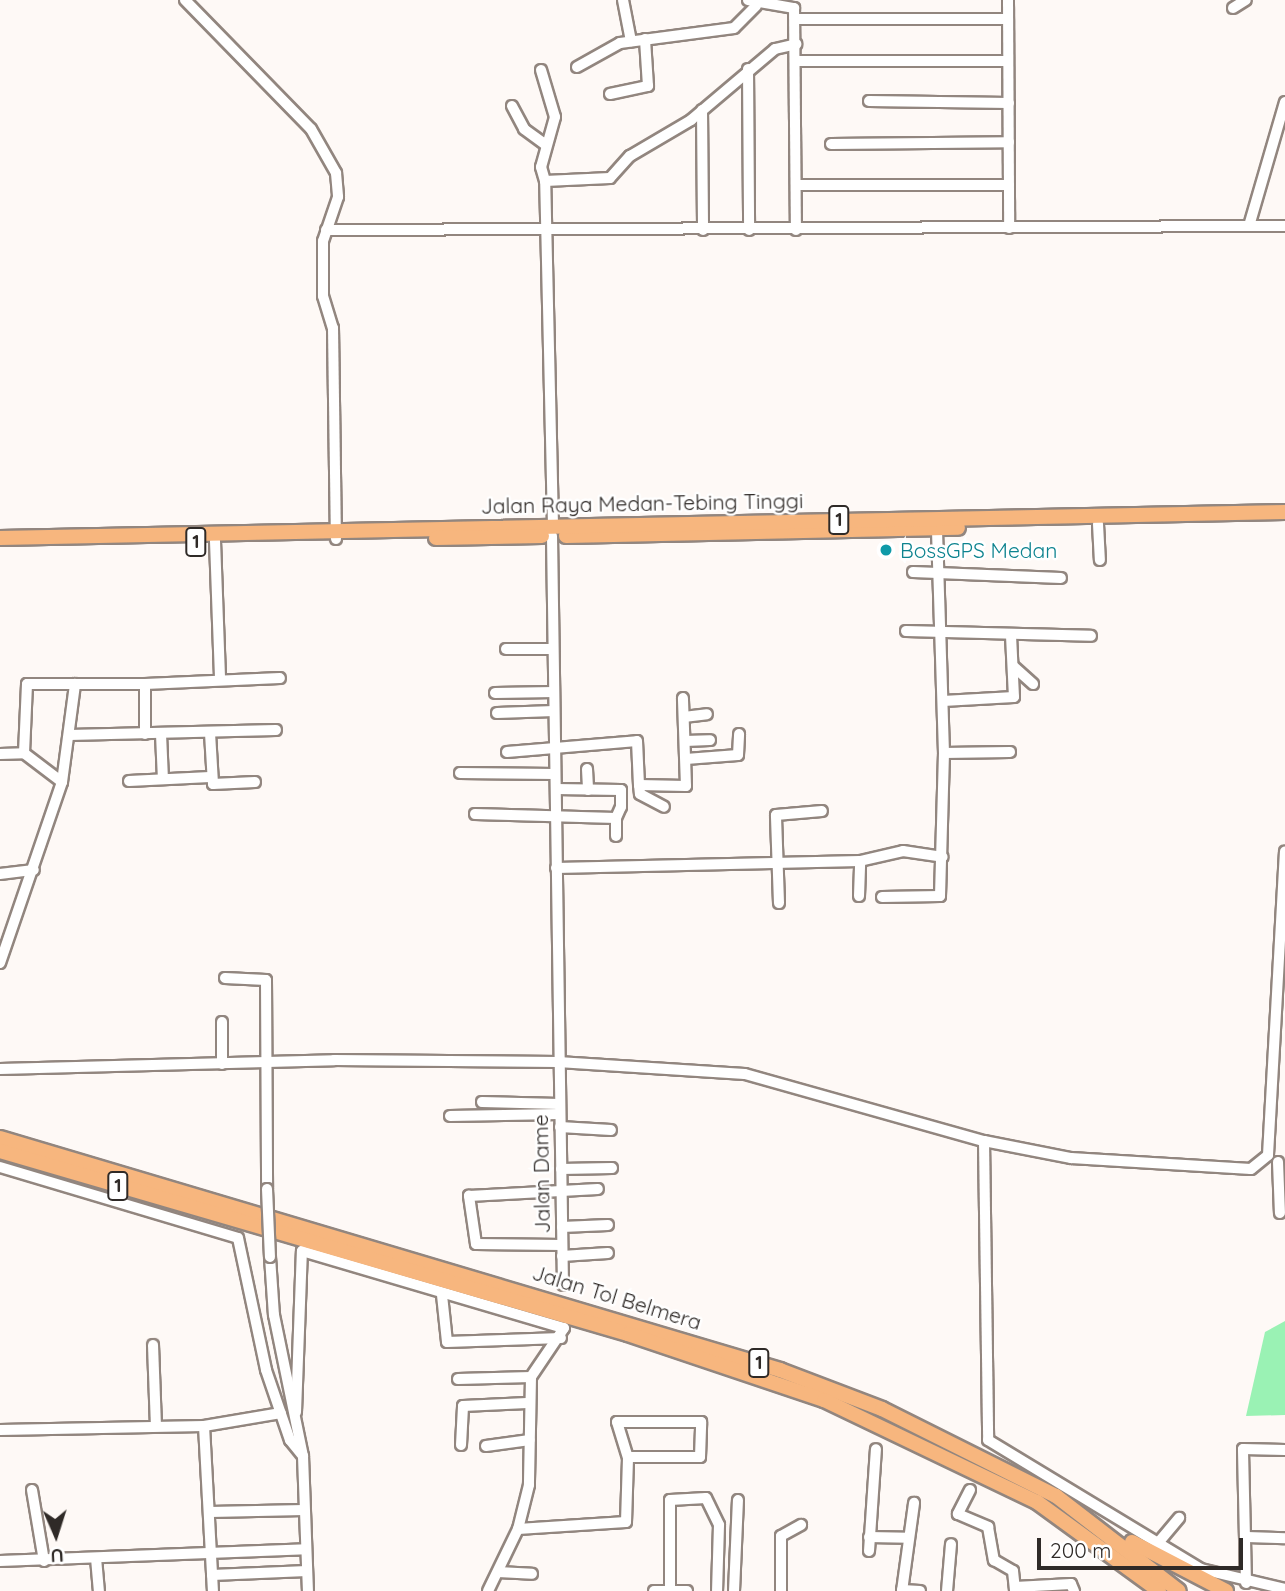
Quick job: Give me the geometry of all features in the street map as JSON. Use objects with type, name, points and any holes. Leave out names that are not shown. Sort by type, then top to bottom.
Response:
[{"type":"highway","name":"Jalan Raya Medan-Tebing Tinggi","points":[[0,538],[552,531],[1285,512]]},
{"type":"highway","name":"Jalan Raya Medan-Tebing Tinggi","points":[[552,531],[937,528],[1285,521]]},
{"type":"highway","name":"Jalan Raya Medan-Tebing Tinggi","points":[[0,546],[336,535]]},
{"type":"highway","name":"Jalan Tol Belmera","points":[[0,1138],[780,1370],[931,1432],[1056,1496],[1179,1591]]},
{"type":"highway","name":"Jalan Tol Belmera","points":[[0,1151],[628,1334],[824,1400],[1037,1502],[1159,1591]]},
{"type":"highway","points":[[1056,1496],[1226,1591]]},
{"type":"street","points":[[185,0],[324,147],[339,186],[326,230],[323,296],[333,328],[336,535]]},
{"type":"street","points":[[623,0],[632,41]]},
{"type":"street","points":[[577,67],[632,41],[733,28],[752,3],[793,7],[804,0]]},
{"type":"street","points":[[1008,0],[1009,228]]},
{"type":"street","points":[[1233,8],[1247,0]]},
{"type":"street","points":[[793,7],[797,61],[796,230]]},
{"type":"street","points":[[795,19],[1008,19]]},
{"type":"street","points":[[610,94],[648,86],[645,39]]},
{"type":"street","points":[[545,181],[605,181],[630,156],[702,110],[775,49],[796,44]]},
{"type":"street","points":[[797,61],[1009,61]]},
{"type":"street","points":[[748,69],[749,230]]},
{"type":"street","name":"Jalan Dame","points":[[541,70],[554,114],[540,170],[545,181],[563,1284]]},
{"type":"street","points":[[869,101],[1009,103]]},
{"type":"street","points":[[1249,226],[1285,102]]},
{"type":"street","points":[[512,106],[524,129],[546,145]]},
{"type":"street","points":[[702,110],[703,230]]},
{"type":"street","points":[[831,144],[1009,142]]},
{"type":"street","points":[[797,185],[1009,184]]},
{"type":"street","points":[[326,230],[1285,226]]},
{"type":"street","points":[[1098,524],[1100,560]]},
{"type":"street","points":[[882,897],[939,898],[943,857],[944,753],[937,528]]},
{"type":"street","points":[[215,541],[220,680]]},
{"type":"street","points":[[913,572],[1061,578]]},
{"type":"street","points":[[906,631],[939,635],[1091,636]]},
{"type":"street","points":[[943,701],[1013,698],[1011,636]]},
{"type":"street","points":[[506,649],[553,649]]},
{"type":"street","points":[[1013,666],[1033,684]]},
{"type":"street","points":[[24,753],[27,684],[145,684],[280,678]]},
{"type":"street","points":[[0,963],[62,782],[75,684]]},
{"type":"street","points":[[145,684],[145,734]]},
{"type":"street","points":[[495,693],[554,692]]},
{"type":"street","points":[[639,785],[686,786],[683,698]]},
{"type":"street","points":[[497,713],[554,711]]},
{"type":"street","points":[[684,718],[707,714]]},
{"type":"street","points":[[69,736],[276,730]]},
{"type":"street","points":[[210,733],[210,777],[215,785],[255,782]]},
{"type":"street","points":[[162,734],[163,779]]},
{"type":"street","points":[[687,759],[738,755],[739,734]]},
{"type":"street","points":[[685,741],[710,740]]},
{"type":"street","points":[[507,752],[636,741],[640,794],[664,807]]},
{"type":"street","points":[[944,753],[1010,752]]},
{"type":"street","points":[[0,754],[24,753],[62,782]]},
{"type":"street","points":[[587,769],[588,790]]},
{"type":"street","points":[[460,774],[555,774]]},
{"type":"street","points":[[129,781],[210,777]]},
{"type":"street","points":[[556,789],[622,791],[616,818],[616,836]]},
{"type":"street","points":[[779,903],[777,814],[822,811]]},
{"type":"street","points":[[475,814],[556,820],[616,818]]},
{"type":"street","points":[[556,868],[860,861],[903,851],[943,857]]},
{"type":"street","points":[[1280,1213],[1277,1161],[1285,851]]},
{"type":"street","points":[[859,896],[860,861]]},
{"type":"street","points":[[0,874],[34,870]]},
{"type":"street","points":[[225,978],[266,978],[265,1064],[270,1257],[276,1329],[296,1412],[303,1456],[308,1591]]},
{"type":"street","points":[[222,1022],[222,1064]]},
{"type":"street","points":[[0,1069],[222,1064],[558,1062],[745,1074],[984,1141],[1114,1164],[1251,1168],[1277,1161]]},
{"type":"street","points":[[482,1102],[559,1109]]},
{"type":"street","points":[[450,1116],[559,1109]]},
{"type":"street","points":[[560,1127],[611,1130]]},
{"type":"street","points":[[984,1141],[988,1440],[1201,1569],[1246,1583],[1285,1589]]},
{"type":"street","points":[[0,1167],[238,1238],[253,1322],[281,1413],[303,1456]]},
{"type":"street","points":[[561,1169],[611,1168]]},
{"type":"street","points":[[562,1245],[476,1244],[469,1196],[598,1189]]},
{"type":"street","points":[[562,1227],[608,1224]]},
{"type":"street","points":[[296,1412],[302,1251],[442,1295],[564,1328],[561,1338],[531,1377],[527,1403],[530,1440],[518,1529],[488,1591]]},
{"type":"street","points":[[562,1256],[608,1254]]},
{"type":"street","points":[[442,1295],[447,1342],[561,1338]]},
{"type":"street","points":[[153,1345],[156,1425]]},
{"type":"street","points":[[458,1379],[531,1377]]},
{"type":"street","points":[[461,1445],[463,1406],[527,1403]]},
{"type":"street","points":[[0,1430],[204,1426],[281,1413]]},
{"type":"street","points":[[518,1529],[622,1524],[628,1516],[628,1457],[617,1422],[701,1422],[700,1457],[628,1457]]},
{"type":"street","points":[[204,1426],[213,1591]]},
{"type":"street","points":[[486,1447],[530,1440]]},
{"type":"street","points":[[869,1551],[876,1448]]},
{"type":"street","points":[[1246,1583],[1243,1449],[1285,1450]]},
{"type":"street","points":[[32,1490],[44,1561]]},
{"type":"street","points":[[970,1490],[958,1514],[988,1527],[994,1560],[1013,1571],[1015,1589],[1071,1584],[1074,1591]]},
{"type":"street","points":[[670,1590],[670,1500],[706,1498],[719,1525],[717,1591]]},
{"type":"street","points":[[734,1591],[738,1500]]},
{"type":"street","points":[[914,1503],[902,1590],[920,1591]]},
{"type":"street","points":[[210,1512],[304,1510]]},
{"type":"street","points":[[1158,1543],[1179,1518]]},
{"type":"street","points":[[780,1591],[780,1536],[801,1525]]},
{"type":"street","points":[[869,1537],[908,1538]]},
{"type":"street","points":[[1247,1537],[1285,1538]]},
{"type":"street","points":[[947,1591],[951,1544]]},
{"type":"street","points":[[0,1561],[306,1549]]},
{"type":"street","points":[[96,1558],[99,1591]]},
{"type":"street","points":[[212,1575],[307,1571]]},
{"type":"street","points":[[498,1572],[532,1574]]},
{"type":"street","points":[[653,1591],[687,1591]]},
{"type":"green space","points":[[1285,1321],[1285,1415],[1246,1416],[1265,1332]]},
{"type":"place","name":"BossGPS Medan","points":[[886,550]]}]
